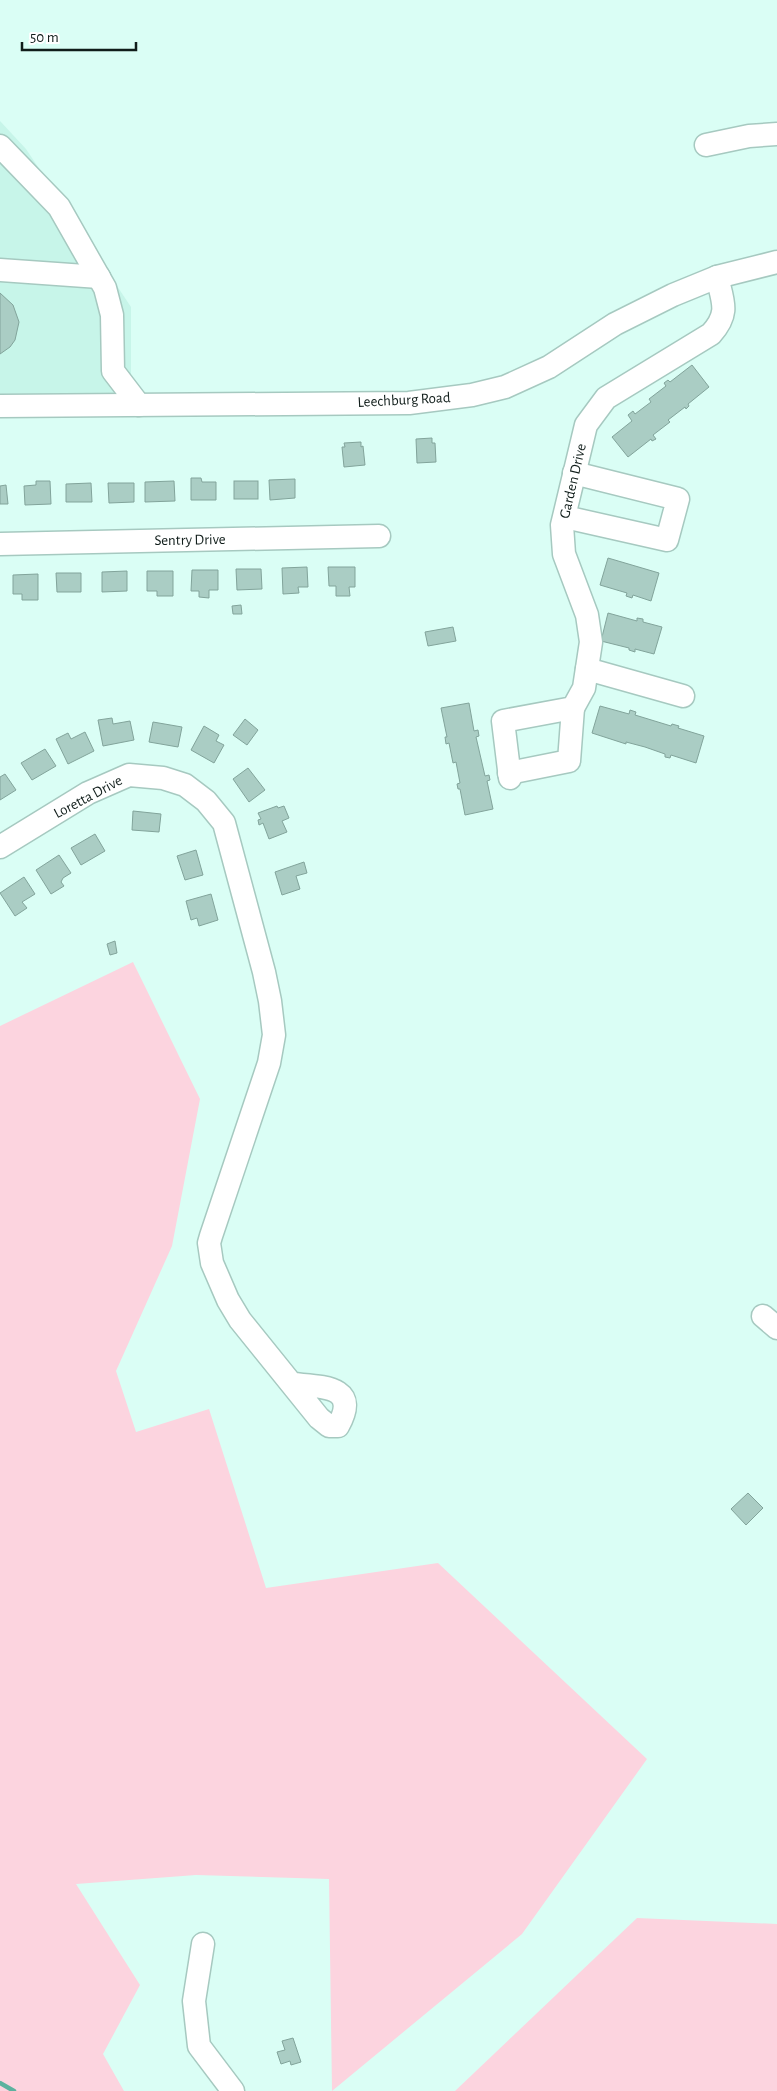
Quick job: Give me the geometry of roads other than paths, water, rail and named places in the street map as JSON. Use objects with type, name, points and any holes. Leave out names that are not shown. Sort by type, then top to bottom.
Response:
[{"type":"street","points":[[706,144],[749,136],[777,134]]},
{"type":"street","points":[[0,146],[59,207],[105,288],[112,315],[113,370],[138,405]]},
{"type":"street","name":"Leechburg Road","points":[[0,406],[409,403],[472,395],[505,387],[549,368],[615,324],[673,295],[717,277],[777,262]]},
{"type":"street","points":[[0,270],[99,277]]},
{"type":"street","name":"Garden Drive","points":[[573,708],[584,688],[591,642],[587,615],[564,554],[562,525],[586,425],[606,398],[710,334],[721,323],[724,310],[717,277]]},
{"type":"street","points":[[564,517],[667,540],[678,499],[574,473]]},
{"type":"street","name":"Sentry Drive","points":[[0,544],[379,536]]},
{"type":"street","points":[[587,669],[683,696]]},
{"type":"street","points":[[573,708],[569,761],[510,776],[502,721],[573,708]]},
{"type":"street","name":"Loretta Drive","points":[[0,847],[88,793],[129,775],[163,778],[185,785],[206,801],[224,823],[270,1001],[274,1035],[272,1050],[211,1236],[209,1251],[212,1263],[225,1292],[240,1320],[273,1363],[293,1384]]},
{"type":"street","points":[[203,1944],[194,2001],[199,2046],[233,2091]]},
{"type":"waterway","points":[[0,2083],[14,2091]]}]
